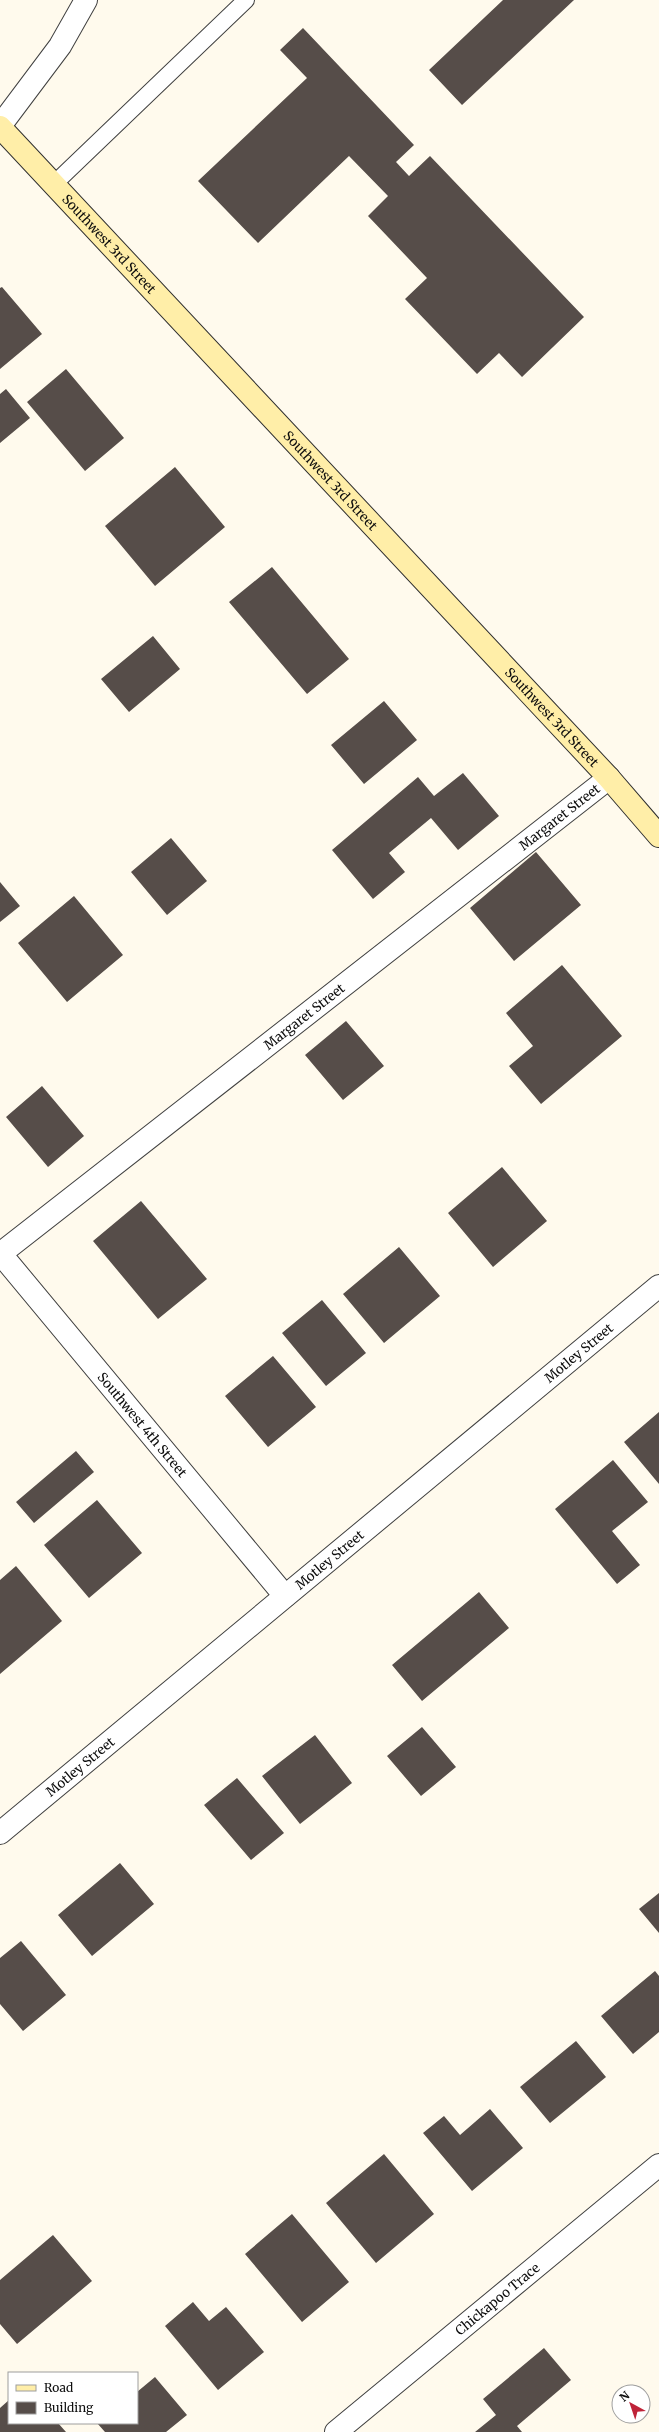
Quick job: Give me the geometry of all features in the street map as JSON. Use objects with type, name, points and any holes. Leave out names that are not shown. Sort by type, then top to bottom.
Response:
[{"type":"street","points":[[0,127],[60,46],[86,0]]},
{"type":"street","name":"Southwest 3rd Street","points":[[0,127],[609,778],[659,836]]},
{"type":"street","name":"Margaret Street","points":[[0,1254],[609,778]]},
{"type":"street","name":"Southwest 4th Street","points":[[0,1254],[285,1596]]},
{"type":"street","name":"Motley Street","points":[[0,1833],[659,1286]]},
{"type":"street","name":"Chickapoo Trace","points":[[344,2430],[659,2165]]},
{"type":"lane","points":[[54,184],[246,0]]},
{"type":"building","points":[[503,0],[574,0],[462,105],[429,70]]},
{"type":"building","points":[[303,28],[414,145],[396,162],[409,176],[430,156],[584,317],[522,377],[499,353],[477,374],[405,299],[427,278],[368,216],[388,196],[349,156],[258,243],[198,181],[307,78],[280,50]]},
{"type":"building","points":[[2,287],[42,334],[0,369],[0,288]]},
{"type":"building","points":[[66,369],[124,438],[85,471],[27,402]]},
{"type":"building","points":[[6,389],[30,418],[0,443],[0,394]]},
{"type":"building","points":[[175,467],[225,527],[155,586],[105,526]]},
{"type":"building","points":[[272,567],[349,659],[307,694],[229,602]]},
{"type":"building","points":[[153,636],[180,669],[129,712],[101,679]]},
{"type":"building","points":[[384,701],[417,740],[364,784],[331,745]]},
{"type":"building","points":[[463,773],[499,816],[458,850],[431,818],[389,853],[405,872],[373,899],[332,850],[418,777],[434,796]]},
{"type":"building","points":[[171,838],[207,881],[167,915],[131,872]]},
{"type":"building","points":[[536,852],[581,905],[514,961],[470,908]]},
{"type":"building","points":[[0,882],[20,906],[0,922]]},
{"type":"building","points":[[74,896],[123,955],[67,1002],[18,943]]},
{"type":"building","points":[[562,965],[622,1036],[541,1104],[509,1066],[533,1046],[506,1013]]},
{"type":"building","points":[[346,1021],[384,1066],[343,1100],[305,1055]]},
{"type":"building","points":[[42,1086],[84,1136],[48,1167],[6,1117]]},
{"type":"building","points":[[502,1167],[547,1221],[493,1267],[448,1213]]},
{"type":"building","points":[[141,1201],[207,1279],[158,1319],[93,1241]]},
{"type":"building","points":[[399,1247],[440,1296],[384,1343],[343,1294]]},
{"type":"building","points":[[322,1300],[366,1353],[326,1386],[282,1333]]},
{"type":"building","points":[[273,1356],[316,1407],[268,1447],[225,1396]]},
{"type":"building","points":[[659,1412],[659,1484],[624,1442]]},
{"type":"building","points":[[76,1451],[94,1472],[34,1523],[16,1502]]},
{"type":"building","points":[[613,1460],[648,1502],[612,1531],[640,1565],[617,1584],[555,1509]]},
{"type":"building","points":[[97,1500],[142,1553],[89,1598],[44,1545]]},
{"type":"building","points":[[16,1566],[62,1621],[0,1674],[0,1580]]},
{"type":"building","points":[[479,1592],[509,1628],[422,1701],[392,1665]]},
{"type":"building","points":[[422,1727],[456,1767],[421,1796],[387,1756]]},
{"type":"building","points":[[315,1735],[352,1783],[300,1824],[262,1776]]},
{"type":"building","points":[[237,1778],[284,1833],[251,1860],[204,1805]]},
{"type":"building","points":[[120,1863],[154,1904],[92,1956],[58,1915]]},
{"type":"building","points":[[659,1893],[659,1933],[639,1909]]},
{"type":"building","points":[[21,1941],[66,1995],[23,2031],[0,2004],[0,1958]]},
{"type":"building","points":[[655,1971],[659,1976],[659,2032],[633,2054],[601,2016]]},
{"type":"building","points":[[576,2041],[606,2077],[550,2123],[520,2087]]},
{"type":"building","points":[[490,2109],[523,2148],[472,2191],[423,2133],[444,2116],[460,2135]]},
{"type":"building","points":[[384,2154],[434,2214],[376,2263],[326,2203]]},
{"type":"building","points":[[292,2214],[349,2282],[302,2322],[245,2254]]},
{"type":"building","points":[[53,2235],[92,2281],[17,2344],[0,2324],[0,2280]]},
{"type":"building","points":[[193,2302],[209,2321],[226,2307],[264,2352],[218,2390],[165,2326]]},
{"type":"building","points":[[544,2348],[571,2380],[517,2426],[522,2432],[475,2432],[496,2415],[483,2399]]},
{"type":"building","points":[[155,2377],[187,2415],[166,2432],[105,2432],[98,2424],[138,2424],[138,2391]]},
{"type":"building","points":[[8,2401],[8,2424],[59,2424],[66,2432],[0,2432],[0,2408]]}]
